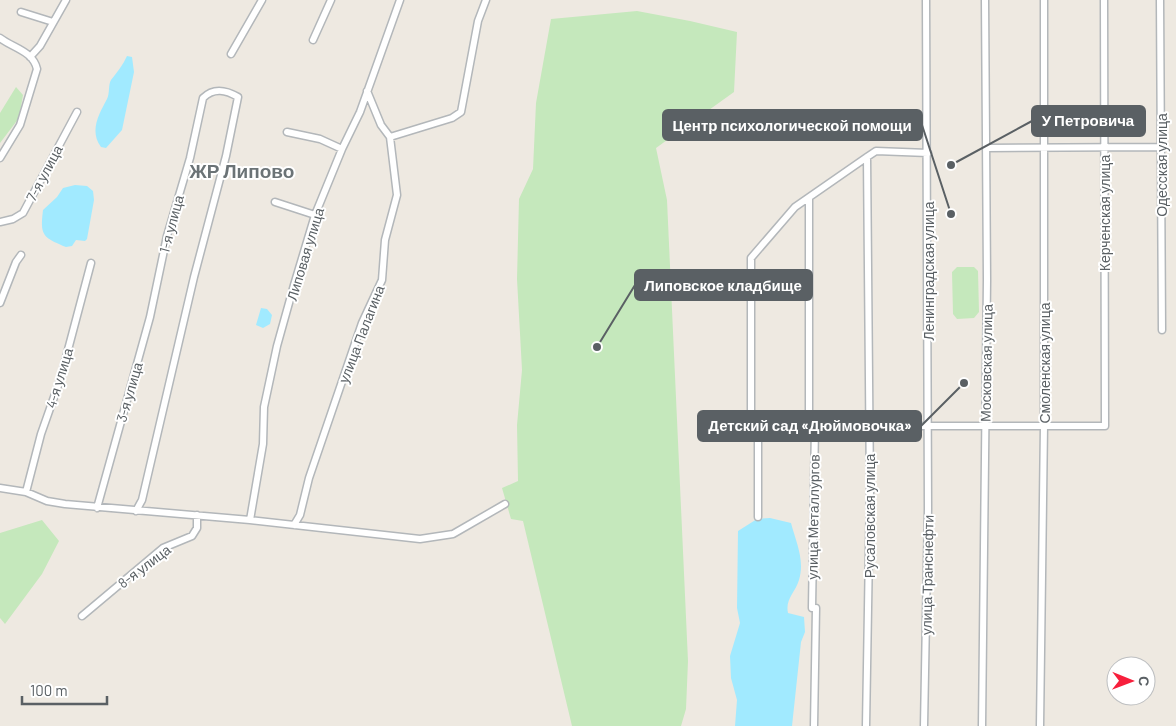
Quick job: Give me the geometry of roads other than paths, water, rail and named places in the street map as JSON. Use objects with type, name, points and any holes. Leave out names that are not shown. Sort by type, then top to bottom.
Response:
[{"type":"street","points":[[30,57],[40,46],[66,0]]},
{"type":"street","points":[[231,54],[262,0]]},
{"type":"street","points":[[314,40],[331,0]]},
{"type":"street","name":"Липовая улица","points":[[250,520],[263,444],[264,407],[284,320],[315,215],[342,149],[360,112],[366,90],[400,0]]},
{"type":"street","points":[[390,137],[452,118],[461,112],[478,21],[486,0]]},
{"type":"street","name":"Ленинградская улица","points":[[926,0],[928,425]]},
{"type":"street","name":"Московская улица","points":[[982,726],[985,425],[985,0]]},
{"type":"street","name":"Смоленская улица","points":[[1040,726],[1044,425],[1044,0]]},
{"type":"street","name":"Керченская улица","points":[[1044,425],[1105,426],[1104,0]]},
{"type":"street","name":"Одесская улица","points":[[1160,0],[1162,330]]},
{"type":"street","points":[[21,12],[53,22]]},
{"type":"street","points":[[0,38],[30,57],[37,69],[31,95],[20,125],[0,158]]},
{"type":"street","name":"1-я улица","points":[[136,511],[142,500],[217,186],[226,156],[238,97],[224,90],[212,92],[203,98],[190,158],[167,236],[159,275]]},
{"type":"street","name":"улица Палагина","points":[[294,525],[300,515],[309,478],[362,323],[382,280],[385,240],[397,195],[390,137],[380,125],[366,90]]},
{"type":"street","name":"7-я улица","points":[[0,222],[13,219],[23,213],[77,112]]},
{"type":"street","points":[[287,132],[320,139],[342,149]]},
{"type":"street","points":[[986,148],[1044,146],[1161,147]]},
{"type":"street","points":[[928,153],[876,151],[795,207],[751,258],[751,426],[1044,425]]},
{"type":"street","name":"Русаловская улица","points":[[866,726],[869,426],[867,157]]},
{"type":"street","name":"улица Металлургов","points":[[809,198],[814,726]]},
{"type":"street","points":[[275,202],[315,215]]},
{"type":"street","points":[[0,303],[16,262],[21,255]]},
{"type":"street","name":"4-я улица","points":[[26,492],[41,434],[60,380],[91,263]]},
{"type":"street","name":"3-я улица","points":[[97,508],[123,409],[144,341],[159,275]]},
{"type":"street","name":"улица Транснефти","points":[[924,726],[928,425]]},
{"type":"street","points":[[758,426],[758,517]]},
{"type":"street","points":[[0,488],[26,492],[47,501],[97,508],[197,515],[431,539],[445,537],[461,531],[505,504]]},
{"type":"street","name":"8-я улица","points":[[82,616],[163,548],[192,536],[197,528],[197,515]]},
{"type":"water","points":[[127,56],[132,57],[134,72],[122,130],[106,148],[101,147],[97,141],[96,123],[108,97],[111,80]]},
{"type":"water","points":[[75,185],[87,186],[93,191],[94,200],[87,239],[85,241],[76,240],[72,246],[66,247],[52,241],[44,234],[42,225],[43,210],[57,197],[63,188]]},
{"type":"water","points":[[261,308],[267,309],[272,315],[270,324],[263,328],[256,325]]},
{"type":"water","points":[[770,518],[791,523],[801,565],[799,580],[787,608],[788,613],[804,617],[805,632],[801,642],[792,726],[735,726],[737,700],[731,678],[730,656],[740,623],[737,608],[738,531],[757,519]]},
{"type":"place","name":"У Петровича","points":[[951,165]]},
{"type":"place","name":"Центр психологической помощи","points":[[951,214]]},
{"type":"place","name":"Липовское кладбище","points":[[597,347]]},
{"type":"place","name":"Детский сад «Дюймовочка»","points":[[964,383]]},
{"type":"district","name":"ЖР Липово","points":[[242,170]]}]
